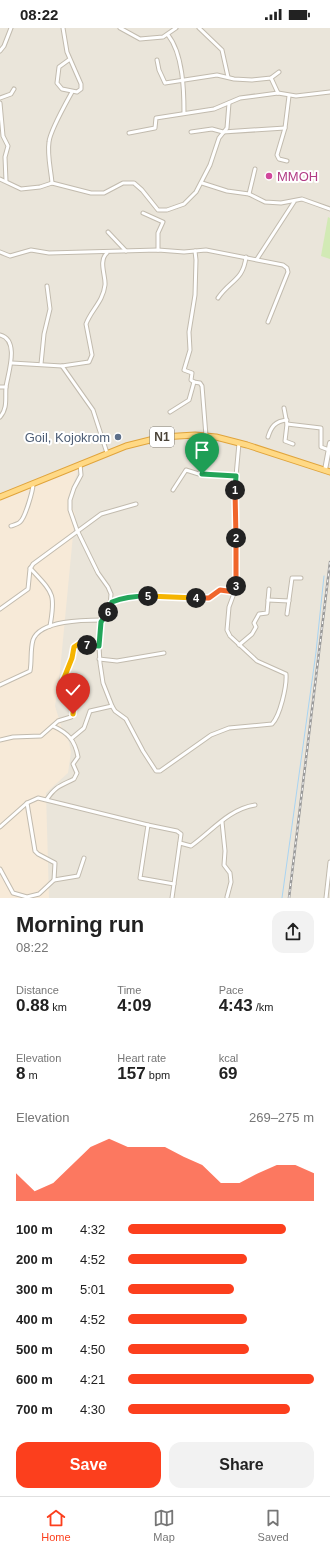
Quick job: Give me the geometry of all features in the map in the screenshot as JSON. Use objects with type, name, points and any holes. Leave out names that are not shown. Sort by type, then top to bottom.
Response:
[{"type":"highway","name":"N1","points":[[0,497],[107,453],[153,438],[185,435],[206,436],[240,443],[328,471]]},
{"type":"street","points":[[0,50],[4,46],[11,28]]},
{"type":"street","points":[[63,28],[65,44],[81,84],[80,91],[72,92],[59,87],[56,77],[58,67],[70,59]]},
{"type":"street","points":[[120,28],[139,39],[156,38],[168,35],[176,28]]},
{"type":"street","points":[[199,28],[222,50],[228,77]]},
{"type":"street","points":[[168,35],[173,44],[183,79],[184,113]]},
{"type":"street","points":[[157,60],[159,70],[165,83],[217,74],[248,80],[271,78],[279,72]]},
{"type":"street","points":[[271,78],[278,94]]},
{"type":"street","points":[[0,98],[11,94],[14,89]]},
{"type":"street","points":[[52,183],[49,139],[62,114],[66,101],[72,92]]},
{"type":"street","points":[[129,134],[155,128],[156,118],[214,109],[240,98],[278,94],[289,96],[330,92]]},
{"type":"street","points":[[287,161],[279,159],[276,155],[285,128],[289,96]]},
{"type":"street","points":[[0,103],[3,136],[8,146],[5,157],[6,181]]},
{"type":"street","points":[[0,179],[21,188],[40,187],[52,183],[91,193],[104,193],[122,183],[134,183],[142,190],[156,208],[162,211],[184,204],[194,195],[202,183],[219,138],[228,126],[229,103]]},
{"type":"street","points":[[191,132],[212,129],[223,132],[285,128]]},
{"type":"street","points":[[249,194],[255,169]]},
{"type":"street","points":[[202,183],[227,191],[249,194],[265,202],[294,202],[302,199],[330,209]]},
{"type":"street","points":[[257,259],[294,202]]},
{"type":"street","points":[[143,212],[163,222],[158,233],[158,250]]},
{"type":"street","points":[[108,232],[126,251]]},
{"type":"street","points":[[0,252],[10,256],[31,250],[49,253],[107,253],[158,250],[170,252],[209,250],[283,265],[288,270],[268,322]]},
{"type":"street","points":[[170,412],[189,400],[194,382],[191,380],[192,373],[184,370],[189,352],[189,332],[195,295],[195,251]]},
{"type":"street","points":[[12,363],[62,366],[87,363],[91,357],[86,324],[103,297],[106,283],[103,274],[103,260],[104,255],[107,253]]},
{"type":"street","points":[[218,298],[223,290],[241,275],[246,257]]},
{"type":"street","points":[[41,364],[44,334],[50,308],[47,286]]},
{"type":"street","points":[[0,335],[9,341],[12,363],[6,387],[6,408],[0,417]]},
{"type":"street","points":[[62,366],[93,410],[107,453]]},
{"type":"street","points":[[194,382],[200,383],[202,386],[206,436]]},
{"type":"street","points":[[0,387],[6,387]]},
{"type":"street","points":[[284,408],[287,422],[285,441],[293,444]]},
{"type":"street","points":[[268,437],[271,428],[276,422],[287,422],[320,428],[320,446],[329,450]]},
{"type":"street","points":[[235,592],[220,590],[207,598],[126,596],[112,602],[103,620],[99,646],[99,659],[103,683],[114,710],[126,719],[143,751],[158,772],[211,735],[229,728],[272,724],[276,720],[281,703],[286,674],[257,661],[230,636],[227,630],[229,607],[235,592],[236,476],[240,443]]},
{"type":"street","points":[[328,471],[330,443]]},
{"type":"street","points":[[80,464],[81,475],[74,488],[70,503],[77,530],[98,573],[108,587],[112,602]]},
{"type":"street","points":[[173,490],[186,470],[202,474],[236,476]]},
{"type":"street","points":[[11,526],[20,523],[23,519],[32,492],[33,484]]},
{"type":"street","points":[[0,609],[28,589],[30,568],[33,564],[66,541],[77,530],[101,514],[136,504]]},
{"type":"street","points":[[30,568],[48,587],[51,594],[54,611],[50,626]]},
{"type":"street","points":[[287,614],[292,578],[301,578]]},
{"type":"street","points":[[239,645],[252,634],[256,627],[254,623],[259,614],[267,613],[269,589]]},
{"type":"street","points":[[268,600],[289,601]]},
{"type":"street","points":[[0,686],[30,671],[30,655],[35,636],[50,626],[70,621],[103,620]]},
{"type":"street","points":[[0,740],[13,737],[41,736],[58,721],[71,717],[73,714],[74,700],[70,689],[63,680],[72,658],[74,647],[80,643],[99,646]]},
{"type":"street","points":[[99,659],[118,661],[164,653]]},
{"type":"street","points":[[72,738],[84,728],[90,711],[112,706]]},
{"type":"street","points":[[46,799],[54,789],[62,783],[74,779],[77,776],[73,764],[78,757],[72,738],[64,731],[53,726]]},
{"type":"street","points":[[0,827],[27,803],[38,798],[180,832],[180,843],[172,898]]},
{"type":"street","points":[[27,803],[36,851],[38,854],[55,863],[54,880]]},
{"type":"street","points":[[180,843],[187,847],[191,846],[236,810],[255,805]]},
{"type":"street","points":[[222,822],[225,851],[224,865],[230,873],[231,882],[227,897]]},
{"type":"street","points":[[148,825],[140,878],[174,884]]},
{"type":"street","points":[[0,869],[10,889],[21,897],[27,897],[39,894],[54,880],[78,876],[84,858]]},
{"type":"street","points":[[326,898],[330,862]]},
{"type":"shaded area","points":[[0,28],[330,28],[330,898],[0,898]]},
{"type":"shaded area","points":[[80,466],[68,498],[75,514],[60,671],[55,706],[63,732],[69,742],[71,752],[68,773],[46,793],[49,898],[0,898],[0,499]]},
{"type":"green space","points":[[328,217],[330,218],[330,259],[321,256]]},
{"type":"waterway","points":[[282,898],[316,652],[324,576]]},
{"type":"railway","points":[[289,898],[330,562]]},
{"type":"place","name":"MMOH","points":[[269,176]]},
{"type":"place","name":"Goil, Kojokrom","points":[[118,437]]},
{"type":"route","points":[[73,714],[74,700],[70,689],[63,680],[72,658],[73,649],[80,643],[99,646],[101,622],[108,612],[112,602],[126,596],[207,598],[216,591],[220,590],[235,592],[236,476],[202,474]]}]
